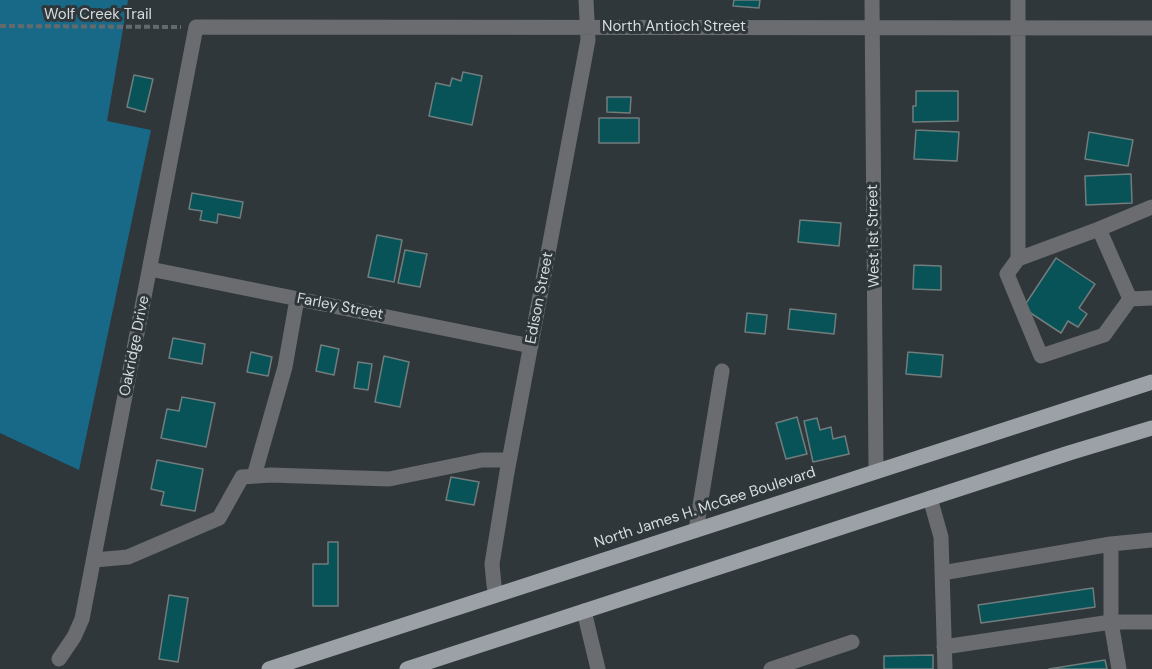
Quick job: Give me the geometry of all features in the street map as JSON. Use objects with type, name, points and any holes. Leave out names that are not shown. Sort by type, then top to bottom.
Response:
[{"type":"main road","name":"North James H. McGee Boulevard","points":[[269,669],[1152,382]]},
{"type":"main road","points":[[407,669],[1152,428]]},
{"type":"street","name":"Edison Street","points":[[496,595],[492,564],[509,460],[588,40],[586,0]]},
{"type":"street","name":"West 1st Street","points":[[872,0],[876,471]]},
{"type":"street","points":[[1018,0],[1018,259]]},
{"type":"street","name":"North Antioch Street","points":[[196,27],[1152,28]]},
{"type":"street","name":"Oakridge Drive","points":[[59,659],[74,637],[82,619],[196,27]]},
{"type":"street","points":[[1130,299],[1104,335],[1041,356],[1007,274],[1018,259],[1152,207]]},
{"type":"street","points":[[1099,229],[1130,299]]},
{"type":"street","name":"Farley Street","points":[[150,269],[531,346]]},
{"type":"street","points":[[1130,299],[1152,298]]},
{"type":"street","points":[[254,476],[285,367],[297,299]]},
{"type":"street","points":[[696,530],[722,371]]},
{"type":"street","points":[[93,560],[128,557],[219,518],[242,477],[388,479],[482,460],[509,460]]},
{"type":"street","points":[[930,498],[941,537],[945,669]]},
{"type":"street","points":[[942,573],[1111,544],[1152,540]]},
{"type":"street","points":[[1111,544],[1111,622],[1119,669]]},
{"type":"street","points":[[584,611],[598,669]]},
{"type":"street","points":[[944,646],[1111,622],[1152,622]]},
{"type":"street","points":[[771,669],[852,642]]},
{"type":"path","name":"Wolf Creek Trail","points":[[0,26],[196,27]]},
{"type":"shaded area","points":[[0,0],[128,0],[107,121],[151,130],[79,470],[0,433]]},
{"type":"building","points":[[734,0],[760,0],[759,8],[733,6]]},
{"type":"building","points":[[463,72],[482,76],[472,125],[429,116],[436,83],[450,86],[452,78],[461,81]]},
{"type":"building","points":[[134,75],[153,79],[145,112],[127,107]]},
{"type":"building","points":[[916,91],[958,91],[958,121],[913,122]]},
{"type":"building","points":[[607,97],[631,97],[630,113],[607,112]]},
{"type":"building","points":[[599,118],[639,118],[639,143],[599,143]]},
{"type":"building","points":[[916,130],[959,132],[957,161],[914,159]]},
{"type":"building","points":[[1089,132],[1133,140],[1128,166],[1085,159]]},
{"type":"building","points":[[1131,174],[1132,203],[1086,205],[1085,176]]},
{"type":"building","points":[[192,193],[243,202],[240,218],[218,214],[217,223],[200,220],[202,211],[189,209]]},
{"type":"building","points":[[800,220],[841,223],[839,246],[798,242]]},
{"type":"building","points":[[377,235],[402,240],[394,282],[368,277]]},
{"type":"building","points":[[405,250],[427,254],[420,287],[398,283]]},
{"type":"building","points":[[1056,258],[1095,284],[1079,308],[1087,314],[1078,327],[1068,321],[1061,333],[1023,308]]},
{"type":"building","points":[[914,265],[941,266],[941,290],[913,289]]},
{"type":"building","points":[[790,309],[836,314],[834,334],[788,329]]},
{"type":"building","points":[[747,313],[767,315],[765,334],[745,332]]},
{"type":"building","points":[[173,338],[205,344],[202,364],[169,358]]},
{"type":"building","points":[[321,345],[339,349],[334,375],[316,371]]},
{"type":"building","points":[[251,352],[272,357],[268,376],[247,372]]},
{"type":"building","points":[[908,352],[943,355],[941,377],[906,374]]},
{"type":"building","points":[[384,356],[409,362],[400,407],[375,402]]},
{"type":"building","points":[[358,362],[372,364],[368,390],[354,388]]},
{"type":"building","points":[[182,397],[215,403],[206,447],[161,438],[167,409],[179,411]]},
{"type":"building","points":[[797,417],[807,454],[786,459],[776,423]]},
{"type":"building","points":[[817,418],[820,430],[831,427],[833,439],[845,436],[849,454],[813,462],[804,421]]},
{"type":"building","points":[[157,460],[203,469],[195,511],[161,505],[164,492],[151,489]]},
{"type":"building","points":[[451,477],[479,482],[474,505],[446,500]]},
{"type":"building","points":[[328,542],[338,542],[338,606],[313,606],[313,564],[328,564]]},
{"type":"building","points":[[1093,588],[1095,607],[981,623],[978,605]]},
{"type":"building","points":[[169,595],[188,598],[178,662],[159,659]]},
{"type":"building","points":[[933,655],[933,669],[884,669],[884,656]]},
{"type":"building","points":[[1105,660],[1107,669],[1049,669]]}]
